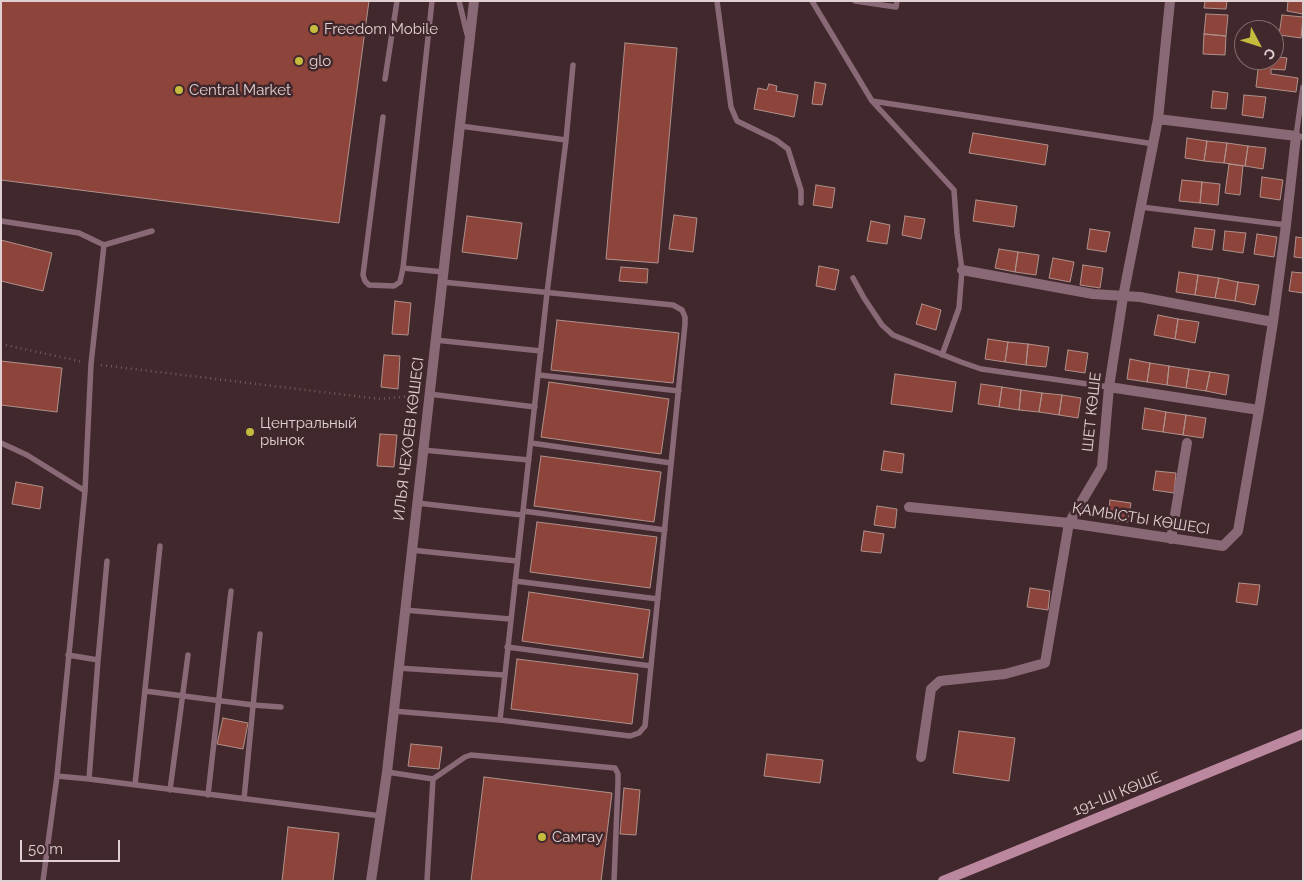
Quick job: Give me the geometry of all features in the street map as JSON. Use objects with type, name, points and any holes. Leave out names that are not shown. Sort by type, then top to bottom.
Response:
[{"type":"main road","name":"191-ШІ КӨШЕ","points":[[943,881],[1303,734]]},
{"type":"street","name":"ИЛЬЯ ЧЕХОЕВ КӨШЕСІ","points":[[371,881],[387,772],[474,1]]},
{"type":"street","name":"ШЕТ КӨШЕ","points":[[921,757],[931,689],[940,681],[1005,674],[1045,663],[1069,523],[1102,467],[1109,387],[1123,297],[1158,119],[1170,1]]},
{"type":"street","points":[[1158,119],[1299,137]]},
{"type":"street","name":"ҚАМЫСТЫ КӨШЕСІ","points":[[910,507],[1069,523],[1223,546],[1238,531],[1273,322],[1299,137]]},
{"type":"street","points":[[962,270],[1092,294],[1140,297],[1273,322]]},
{"type":"street","points":[[1109,387],[1259,410]]},
{"type":"street","points":[[1171,539],[1187,443]]},
{"type":"lane","points":[[385,79],[397,1]]},
{"type":"lane","points":[[383,117],[363,275],[365,282],[369,285],[394,286],[400,282],[403,268],[432,1]]},
{"type":"lane","points":[[459,1],[470,43]]},
{"type":"lane","points":[[717,1],[731,108],[737,121],[776,140],[788,149],[801,190],[801,203]]},
{"type":"lane","points":[[812,1],[872,100],[954,190],[962,270],[959,308],[942,355]]},
{"type":"lane","points":[[855,1],[896,7],[897,1]]},
{"type":"lane","points":[[500,720],[573,65]]},
{"type":"lane","points":[[1299,137],[1303,87]]},
{"type":"lane","points":[[872,100],[1154,144]]},
{"type":"lane","points":[[460,126],[566,140]]},
{"type":"lane","points":[[1141,207],[1286,225]]},
{"type":"lane","points":[[1,220],[79,233],[104,245],[152,231]]},
{"type":"lane","points":[[42,881],[57,776],[85,491],[90,364],[104,245]]},
{"type":"lane","points":[[393,711],[500,720],[630,736],[639,733],[645,726],[685,324],[682,310],[673,305],[547,293],[443,277],[403,268]]},
{"type":"lane","points":[[853,278],[882,325],[893,335],[981,369],[1109,387]]},
{"type":"lane","points":[[435,340],[542,350]]},
{"type":"lane","points":[[539,375],[679,392]]},
{"type":"lane","points":[[429,394],[535,407]]},
{"type":"lane","points":[[531,443],[672,463]]},
{"type":"lane","points":[[1,444],[27,455],[85,491]]},
{"type":"lane","points":[[423,450],[529,460]]},
{"type":"lane","points":[[417,503],[523,513],[665,530]]},
{"type":"lane","points":[[135,785],[160,546]]},
{"type":"lane","points":[[411,550],[517,561]]},
{"type":"lane","points":[[89,779],[106,561]]},
{"type":"lane","points":[[515,581],[658,599]]},
{"type":"lane","points":[[208,795],[231,591]]},
{"type":"lane","points":[[404,610],[510,619]]},
{"type":"lane","points":[[244,799],[260,634]]},
{"type":"lane","points":[[507,647],[651,666]]},
{"type":"lane","points":[[68,655],[98,660]]},
{"type":"lane","points":[[170,790],[188,655]]},
{"type":"lane","points":[[398,668],[504,675]]},
{"type":"lane","points":[[145,691],[280,707]]},
{"type":"lane","points":[[387,772],[433,779],[465,757],[471,755],[615,768],[618,774],[618,783],[614,881]]},
{"type":"lane","points":[[57,776],[381,816]]},
{"type":"lane","points":[[427,881],[433,779]]},
{"type":"path","points":[[1,344],[90,364],[380,399],[429,394]]},
{"type":"building","name":"Central Market","points":[[1,1],[369,1],[339,223],[1,180]]},
{"type":"building","points":[[1205,1],[1227,1],[1226,9],[1204,8]]},
{"type":"building","points":[[1288,1],[1303,1],[1303,14],[1287,11]]},
{"type":"building","points":[[1206,14],[1228,15],[1226,36],[1204,34]]},
{"type":"building","points":[[1282,15],[1303,17],[1301,38],[1284,36],[1284,20],[1281,20]]},
{"type":"building","points":[[1204,34],[1226,36],[1225,55],[1203,54]]},
{"type":"building","points":[[625,43],[677,48],[658,263],[606,259]]},
{"type":"building","points":[[1284,58],[1287,58],[1284,70]]},
{"type":"building","points":[[1258,70],[1271,70],[1271,74],[1298,78],[1296,92],[1256,87]]},
{"type":"building","points":[[815,82],[826,84],[822,105],[812,104]]},
{"type":"building","points":[[769,84],[777,86],[776,91],[798,95],[794,117],[754,109],[758,88],[767,90]]},
{"type":"building","points":[[1213,91],[1228,93],[1226,109],[1211,108]]},
{"type":"building","points":[[1244,95],[1266,97],[1263,118],[1242,115]]},
{"type":"building","points":[[973,133],[1048,145],[1045,165],[969,153]]},
{"type":"building","points":[[1187,138],[1207,141],[1204,161],[1185,158]]},
{"type":"building","points":[[1207,141],[1227,143],[1224,163],[1204,161]]},
{"type":"building","points":[[1227,143],[1248,146],[1245,166],[1224,163]]},
{"type":"building","points":[[1248,146],[1266,148],[1263,169],[1245,166]]},
{"type":"building","points":[[1229,164],[1243,166],[1240,195],[1225,193]]},
{"type":"building","points":[[1262,177],[1283,180],[1280,200],[1260,197]]},
{"type":"building","points":[[1182,180],[1202,182],[1200,203],[1179,201]]},
{"type":"building","points":[[1202,182],[1220,184],[1218,205],[1200,203]]},
{"type":"building","points":[[816,185],[835,188],[832,208],[813,205]]},
{"type":"building","points":[[976,200],[1017,206],[1014,227],[973,221]]},
{"type":"building","points":[[674,215],[697,218],[693,252],[669,249]]},
{"type":"building","points":[[467,216],[522,223],[517,259],[462,252]]},
{"type":"building","points":[[905,216],[925,219],[921,239],[902,235]]},
{"type":"building","points":[[871,221],[890,225],[887,244],[867,241]]},
{"type":"building","points":[[1195,228],[1215,230],[1212,250],[1192,247]]},
{"type":"building","points":[[1090,229],[1110,232],[1106,252],[1087,249]]},
{"type":"building","points":[[1225,231],[1246,233],[1243,253],[1223,250]]},
{"type":"building","points":[[1257,234],[1277,237],[1274,257],[1254,254]]},
{"type":"building","points":[[1296,237],[1303,238],[1303,258],[1294,257]]},
{"type":"building","points":[[1,240],[52,253],[43,291],[1,281]]},
{"type":"building","points":[[999,249],[1018,252],[1015,272],[995,268]]},
{"type":"building","points":[[1018,252],[1039,255],[1036,275],[1015,272]]},
{"type":"building","points":[[1053,258],[1074,262],[1070,282],[1049,278]]},
{"type":"building","points":[[1083,265],[1103,268],[1100,288],[1080,285]]},
{"type":"building","points":[[819,266],[839,270],[835,290],[816,286]]},
{"type":"building","points":[[621,267],[648,269],[647,283],[619,281]]},
{"type":"building","points":[[1179,272],[1198,275],[1195,295],[1176,292]]},
{"type":"building","points":[[1292,272],[1303,273],[1303,293],[1289,291]]},
{"type":"building","points":[[1198,275],[1219,278],[1215,298],[1195,295]]},
{"type":"building","points":[[1219,278],[1238,282],[1235,301],[1215,298]]},
{"type":"building","points":[[1238,282],[1259,285],[1255,305],[1235,301]]},
{"type":"building","points":[[395,301],[411,303],[408,335],[392,334]]},
{"type":"building","points":[[922,304],[941,310],[936,330],[916,324]]},
{"type":"building","points":[[1158,315],[1178,319],[1175,339],[1154,335]]},
{"type":"building","points":[[1178,319],[1199,322],[1195,343],[1175,339]]},
{"type":"building","points":[[557,320],[679,333],[673,383],[551,370]]},
{"type":"building","points":[[988,339],[1008,342],[1005,362],[985,359]]},
{"type":"building","points":[[1008,342],[1028,344],[1026,365],[1005,362]]},
{"type":"building","points":[[1028,344],[1049,347],[1046,367],[1026,365]]},
{"type":"building","points":[[1068,350],[1088,353],[1085,373],[1065,370]]},
{"type":"building","points":[[384,355],[400,356],[398,389],[381,387]]},
{"type":"building","points":[[1130,359],[1150,363],[1147,382],[1127,379]]},
{"type":"building","points":[[1,361],[62,368],[57,412],[1,405]]},
{"type":"building","points":[[1150,363],[1169,366],[1167,385],[1147,382]]},
{"type":"building","points":[[1169,366],[1189,369],[1186,388],[1167,385]]},
{"type":"building","points":[[1189,369],[1210,372],[1206,391],[1186,388]]},
{"type":"building","points":[[1210,372],[1229,375],[1226,395],[1206,391]]},
{"type":"building","points":[[895,374],[956,382],[952,412],[891,404]]},
{"type":"building","points":[[549,382],[669,399],[661,454],[541,437]]},
{"type":"building","points":[[981,384],[1002,387],[999,407],[978,404]]},
{"type":"building","points":[[1002,387],[1021,390],[1019,410],[999,407]]},
{"type":"building","points":[[1021,390],[1042,393],[1039,412],[1019,410]]},
{"type":"building","points":[[1042,393],[1062,395],[1059,415],[1039,412]]},
{"type":"building","points":[[1062,395],[1081,398],[1078,418],[1059,415]]},
{"type":"building","points":[[1145,408],[1166,412],[1163,432],[1142,429]]},
{"type":"building","points":[[1166,412],[1186,415],[1183,435],[1163,432]]},
{"type":"building","points":[[1186,415],[1206,418],[1203,438],[1183,435]]},
{"type":"building","points":[[380,434],[397,435],[394,467],[377,466]]},
{"type":"building","points":[[884,451],[904,454],[902,473],[881,470]]},
{"type":"building","points":[[541,456],[661,472],[654,522],[534,506]]},
{"type":"building","points":[[1156,471],[1176,473],[1174,493],[1153,490]]},
{"type":"building","points":[[16,482],[43,487],[40,509],[12,504]]},
{"type":"building","points":[[1110,500],[1131,503],[1128,522],[1108,520]]},
{"type":"building","points":[[877,506],[897,509],[895,528],[874,525]]},
{"type":"building","points":[[537,522],[657,537],[650,588],[530,572]]},
{"type":"building","points":[[864,531],[884,534],[881,553],[861,551]]},
{"type":"building","points":[[1239,583],[1260,585],[1257,605],[1236,602]]},
{"type":"building","points":[[1030,588],[1050,591],[1048,610],[1027,607]]},
{"type":"building","points":[[529,592],[650,610],[643,658],[522,641]]},
{"type":"building","points":[[517,659],[638,674],[632,724],[511,709]]},
{"type":"building","points":[[223,718],[248,723],[243,749],[217,744]]},
{"type":"building","points":[[959,731],[1015,738],[1009,781],[953,773]]},
{"type":"building","points":[[411,744],[442,747],[439,769],[408,766]]},
{"type":"building","points":[[767,754],[823,760],[820,783],[764,776]]},
{"type":"building","name":"Самгау","points":[[484,777],[612,793],[601,881],[471,881]]},
{"type":"building","points":[[624,788],[640,790],[636,835],[620,834]]},
{"type":"building","points":[[288,827],[339,833],[333,881],[282,881]]},
{"type":"place","name":"Freedom Mobile","points":[[314,29]]},
{"type":"place","name":"glo","points":[[299,61]]},
{"type":"place","name":"Central Market","points":[[179,90]]},
{"type":"place","name":"Центральный рынок","points":[[250,432]]},
{"type":"place","name":"Самгау","points":[[542,837]]}]
